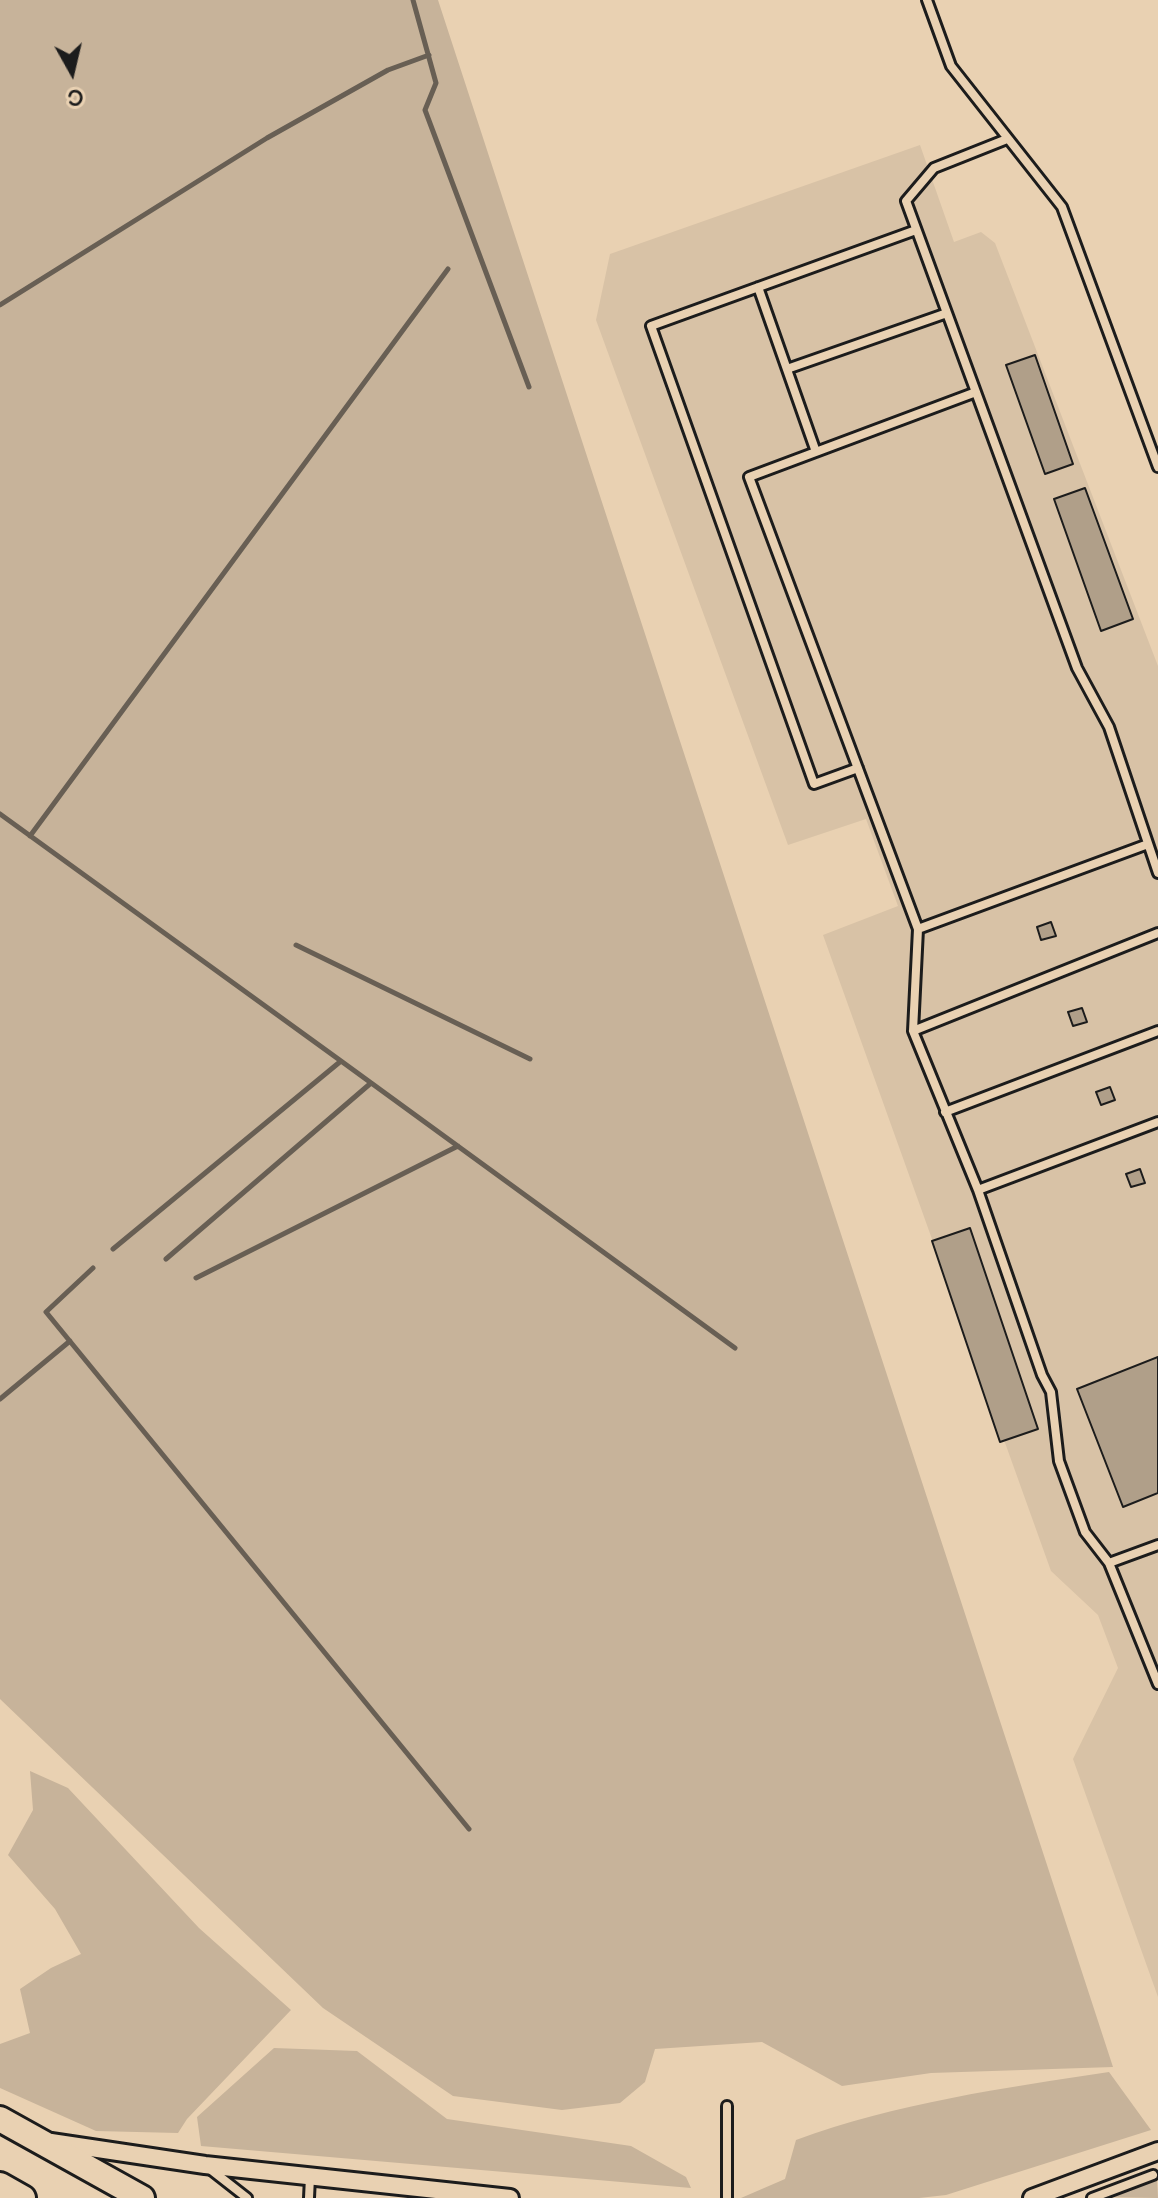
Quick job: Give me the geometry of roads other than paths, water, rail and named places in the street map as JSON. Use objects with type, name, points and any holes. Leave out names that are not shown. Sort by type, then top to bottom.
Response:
[{"type":"main road","points":[[0,2119],[142,2198]]},
{"type":"main road","points":[[0,2185],[23,2198]]},
{"type":"street","points":[[38,2140],[205,2165],[510,2198]]},
{"type":"street","points":[[1032,2198],[1158,2151]]},
{"type":"lane","points":[[927,0],[951,66],[1062,207],[1158,467]]},
{"type":"lane","points":[[1007,139],[934,168],[906,201],[1077,668],[1109,727],[1158,873]]},
{"type":"lane","points":[[858,768],[814,784],[651,326],[916,230]]},
{"type":"lane","points":[[758,287],[816,452]]},
{"type":"lane","points":[[787,369],[947,313]]},
{"type":"lane","points":[[976,392],[749,477],[918,929],[913,1031],[978,1190],[1042,1375],[1051,1392],[1059,1461],[1085,1532],[1109,1563],[1158,1684]]},
{"type":"lane","points":[[918,929],[1148,844]]},
{"type":"lane","points":[[913,1031],[1158,933]]},
{"type":"lane","points":[[945,1112],[1158,1031]]},
{"type":"lane","points":[[978,1190],[1158,1122]]},
{"type":"lane","points":[[1109,1563],[1158,1545]]},
{"type":"lane","points":[[727,2106],[727,2198]]},
{"type":"lane","points":[[205,2165],[247,2198]]},
{"type":"lane","points":[[1078,2181],[1089,2198],[1153,2175]]},
{"type":"lane","points":[[309,2198],[310,2177]]},
{"type":"waterway","points":[[413,0],[436,83],[425,110],[529,387]]},
{"type":"waterway","points":[[0,305],[267,138],[388,70],[429,55]]},
{"type":"waterway","points":[[30,836],[448,269]]},
{"type":"waterway","points":[[0,814],[341,1061],[113,1249]]},
{"type":"waterway","points":[[296,945],[530,1059]]},
{"type":"waterway","points":[[341,1061],[735,1348]]},
{"type":"waterway","points":[[166,1259],[371,1083]]},
{"type":"waterway","points":[[196,1278],[458,1146]]},
{"type":"waterway","points":[[93,1268],[46,1312],[469,1829]]},
{"type":"waterway","points":[[0,1399],[70,1341]]}]
